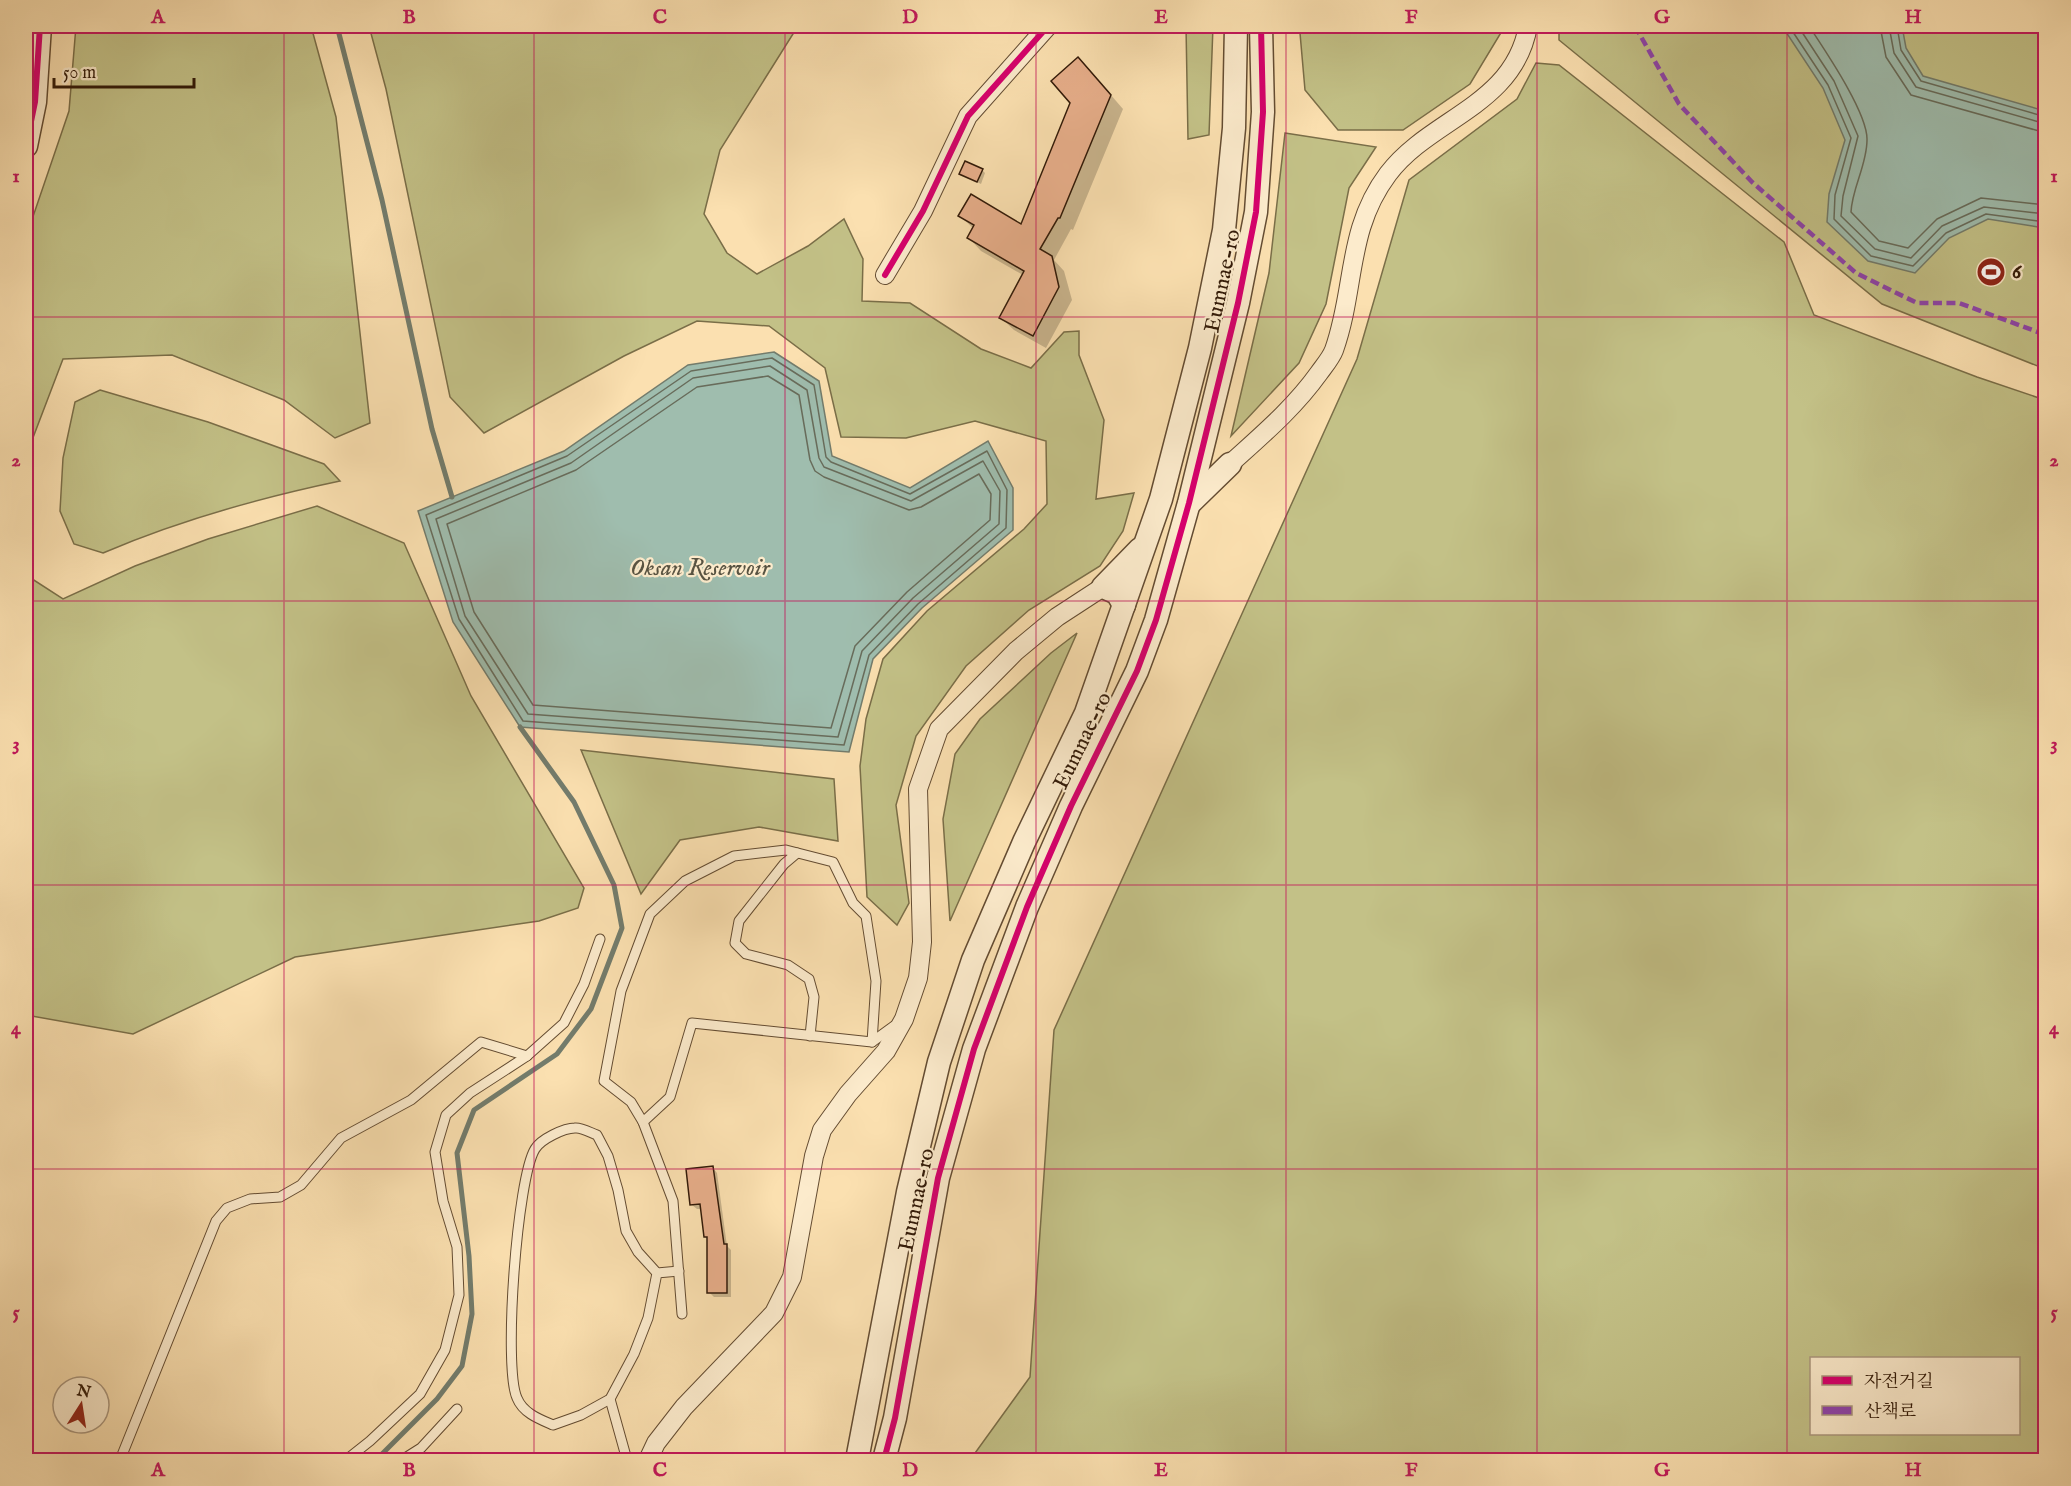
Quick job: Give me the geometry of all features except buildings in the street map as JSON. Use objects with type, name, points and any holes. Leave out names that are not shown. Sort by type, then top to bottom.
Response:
[{"type":"street","points":[[26,146],[35,102],[40,26]]},
{"type":"street","points":[[885,275],[923,211],[968,116],[1048,26]]},
{"type":"street","name":"Eumnae-ro","points":[[857,1461],[908,1192],[939,1062],[973,960],[1024,842],[1086,713],[1161,499],[1200,348],[1224,230],[1234,128],[1236,26]]},
{"type":"street","name":"Eumnae-ro","points":[[884,1461],[895,1418],[939,1178],[974,1050],[1027,907],[1071,806],[1137,671],[1156,620],[1190,503],[1256,212],[1263,112],[1261,26]]},
{"type":"street","points":[[1190,503],[1300,399],[1333,353],[1345,311],[1359,231],[1369,201],[1407,152],[1467,113],[1495,89],[1511,68],[1528,26]]},
{"type":"street","points":[[1201,457],[1230,464]]},
{"type":"street","points":[[648,1461],[656,1443],[684,1407],[774,1313],[792,1277],[814,1156],[822,1130],[848,1094],[886,1051],[904,1019],[918,978],[922,942],[918,789],[939,729],[1016,651],[1057,617],[1102,587],[1146,544]]},
{"type":"street","points":[[1102,587],[1117,593],[1124,605]]},
{"type":"lane","points":[[682,1314],[673,1201],[644,1122],[631,1102],[604,1081],[621,991],[650,914],[685,881],[734,856],[786,850],[833,862],[853,903],[866,916],[876,981],[872,1042]]},
{"type":"lane","points":[[797,853],[784,864],[739,921],[735,943],[746,954],[788,965],[808,979],[814,997],[810,1036]]},
{"type":"lane","points":[[345,1461],[420,1394],[445,1350],[459,1295],[457,1247],[443,1201],[435,1152],[446,1115],[470,1093],[527,1056],[564,1023],[584,984],[600,939]]},
{"type":"lane","points":[[644,1122],[670,1097],[692,1023],[872,1042],[904,1019]]},
{"type":"lane","points":[[120,1461],[216,1221],[227,1208],[250,1199],[280,1197],[301,1185],[341,1138],[411,1100],[481,1042],[527,1056]]},
{"type":"lane","points":[[576,1127],[597,1135],[611,1167],[626,1231],[638,1252],[657,1274],[648,1318],[634,1354],[610,1399],[581,1415],[553,1425],[533,1417],[517,1399],[511,1366],[518,1220],[522,1184],[536,1148],[549,1137],[576,1127]]},
{"type":"lane","points":[[657,1274],[679,1271]]},
{"type":"lane","points":[[610,1399],[627,1461]]},
{"type":"lane","points":[[402,1461],[421,1448],[457,1409]]},
{"type":"shaded area","points":[[76,26],[311,26],[336,117],[370,423],[335,438],[284,400],[172,355],[63,359],[26,456],[26,237],[69,111]]},
{"type":"shaded area","points":[[369,26],[798,26],[720,150],[704,214],[727,253],[757,274],[808,246],[844,219],[863,259],[862,301],[910,303],[981,349],[1031,368],[1064,332],[1079,331],[1079,355],[1104,420],[1096,499],[1134,493],[1123,531],[1100,566],[1029,610],[966,666],[916,736],[896,805],[909,903],[897,925],[867,897],[860,766],[866,719],[883,659],[927,611],[1024,529],[1047,504],[1046,441],[975,421],[906,438],[841,437],[825,368],[769,326],[697,321],[624,356],[484,433],[450,397],[386,89]]},
{"type":"shaded area","points":[[1186,26],[1213,26],[1209,135],[1188,139]]},
{"type":"shaded area","points":[[1305,26],[1505,26],[1470,84],[1403,130],[1338,130],[1305,90],[1300,33]]},
{"type":"shaded area","points":[[1559,26],[2045,26],[2045,369],[1882,304],[1559,40]]},
{"type":"shaded area","points":[[1536,63],[1559,65],[1784,242],[1814,315],[1977,377],[2045,400],[2045,1460],[970,1460],[1030,1377],[1054,1030],[1357,359],[1409,180],[1517,99]]},
{"type":"shaded area","points":[[1285,133],[1376,147],[1349,188],[1326,304],[1299,363],[1231,436],[1269,273]]},
{"type":"shaded area","points":[[100,390],[208,422],[324,464],[340,481],[220,511],[161,530],[103,553],[74,544],[60,511],[63,458],[75,402]]},
{"type":"shaded area","points":[[317,506],[404,543],[471,696],[584,888],[578,908],[539,921],[295,957],[133,1034],[26,1015],[26,575],[63,599],[135,566],[208,539]]},
{"type":"shaded area","points":[[1077,633],[950,921],[943,819],[955,754],[980,719],[1051,653]]},
{"type":"shaded area","points":[[581,750],[834,779],[838,841],[759,827],[680,840],[641,894]]},
{"type":"water","points":[[1782,26],[1902,26],[1906,48],[1923,76],[2045,111],[2045,228],[1988,219],[1949,238],[1915,273],[1868,261],[1827,222],[1829,194],[1845,140],[1823,88]]},
{"type":"water","name":"Oksan Reservoir","points":[[774,352],[819,381],[832,456],[910,488],[988,441],[1013,488],[1013,530],[922,608],[873,659],[849,752],[520,727],[453,622],[418,511],[564,451],[688,365]]},
{"type":"waterway","points":[[337,26],[382,200],[432,429],[452,497]]},
{"type":"waterway","points":[[376,1460],[437,1399],[462,1366],[472,1314],[469,1256],[457,1153],[474,1110],[557,1054],[591,1009],[622,928],[614,885],[574,802],[520,727]]},
{"type":"marked path","points":[[1635,26],[1679,104],[1752,182],[1856,273],[1917,303],[1959,303],[2046,335]]},
{"type":"cycle path","points":[[26,146],[35,102],[40,26]]},
{"type":"cycle path","points":[[885,275],[923,211],[968,116],[1048,26]]},
{"type":"cycle path","points":[[884,1460],[895,1418],[938,1178],[974,1049],[1027,907],[1071,806],[1137,671],[1156,620],[1189,503],[1238,303],[1256,212],[1263,112],[1261,26]]},
{"type":"place","name":"6","points":[[1991,272]]}]
